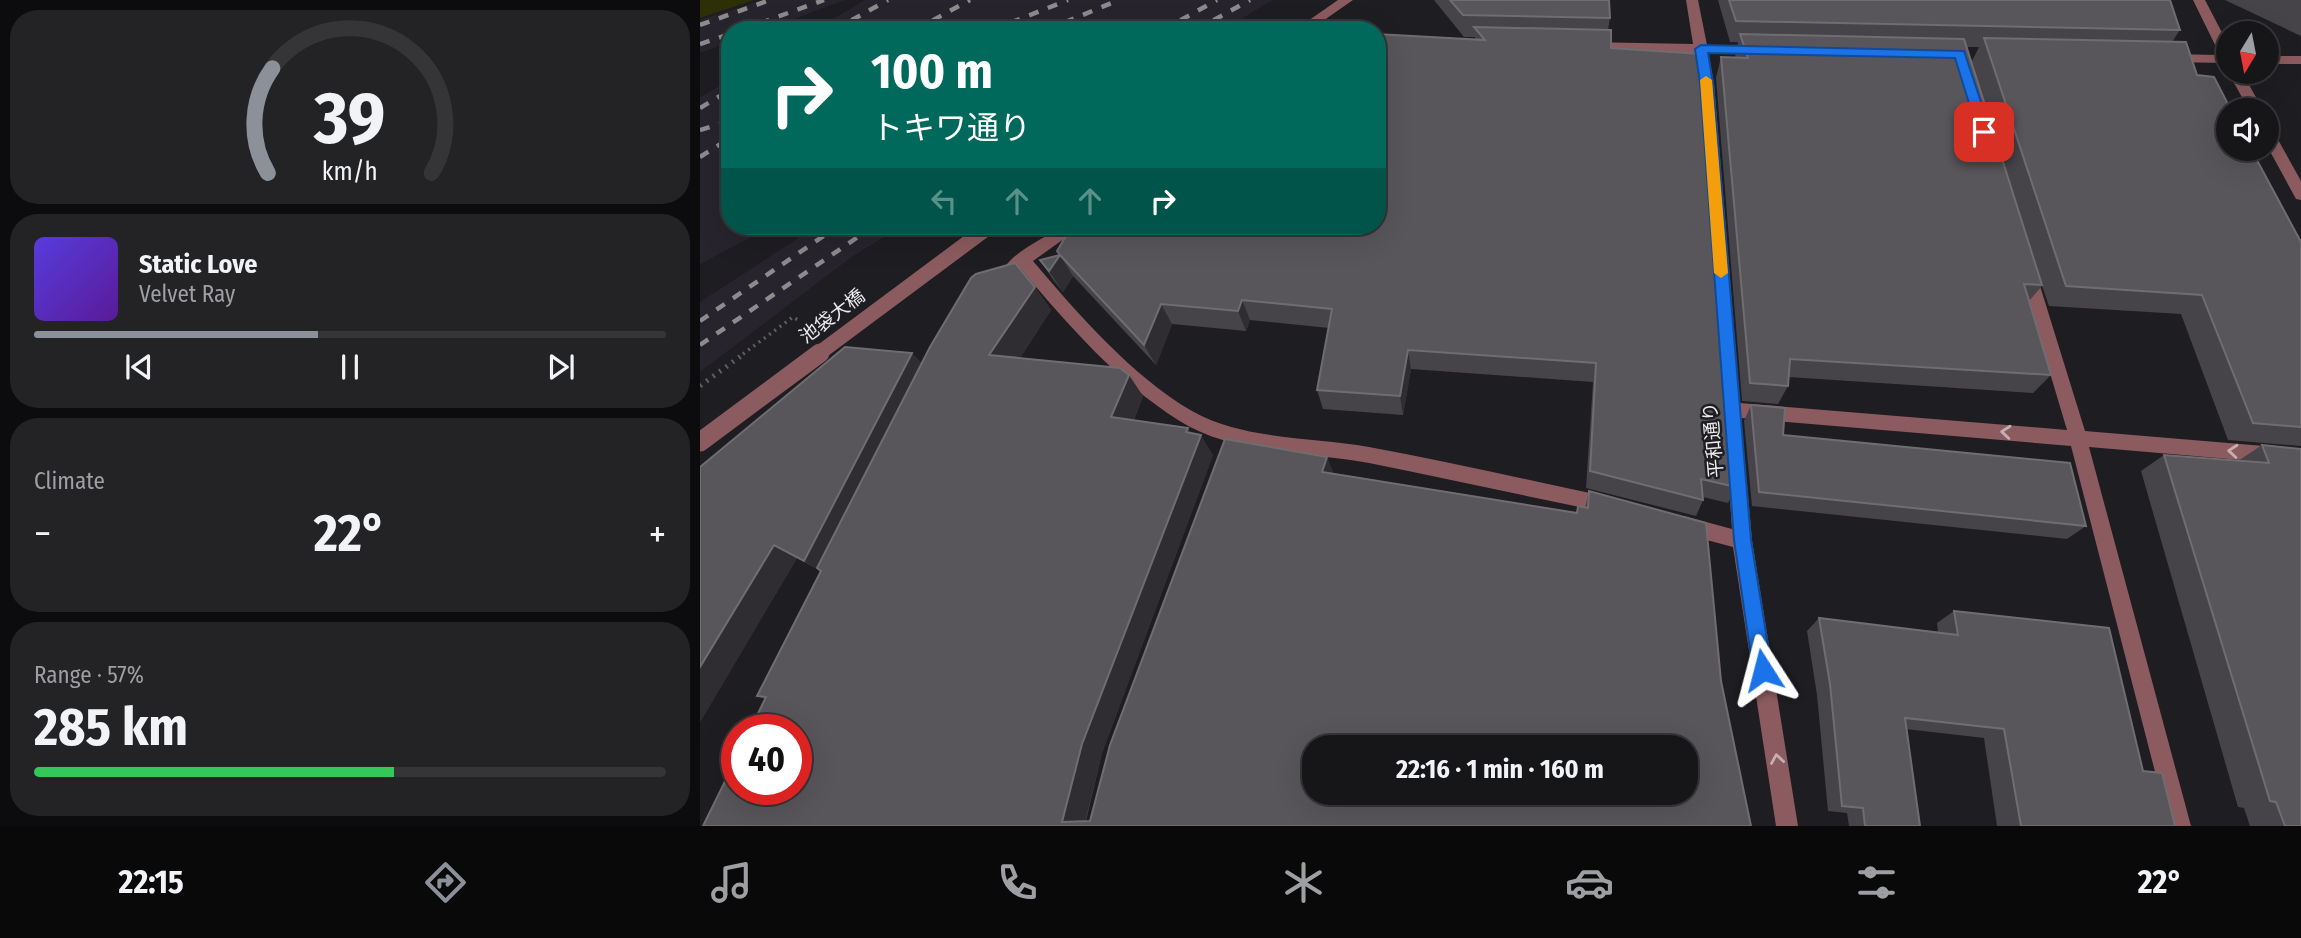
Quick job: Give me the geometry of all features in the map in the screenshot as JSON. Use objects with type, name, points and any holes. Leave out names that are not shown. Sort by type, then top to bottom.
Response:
[{"type":"street","points":[[1316,21],[1347,0]]},
{"type":"street","name":"平和通り","points":[[1692,0],[1707,83],[1742,540],[1787,826]]},
{"type":"street","points":[[2199,0],[2216,35]]},
{"type":"street","points":[[1567,46],[1774,50]]},
{"type":"street","points":[[2156,58],[2216,59]]},
{"type":"street","points":[[2279,60],[2301,60]]},
{"type":"street","points":[[2279,154],[2301,195]]},
{"type":"street","name":"池袋大橋","points":[[700,442],[978,235]]},
{"type":"street","points":[[1002,278],[1022,259],[1060,235]]},
{"type":"street","points":[[2021,253],[2078,438],[2180,826]]},
{"type":"street","points":[[1022,259],[1069,315],[1126,371],[1186,416],[1230,441],[1380,458],[1576,496],[1628,510]]},
{"type":"street","points":[[1732,410],[2301,457]]},
{"type":"street","points":[[1666,520],[1742,540]]},
{"type":"path","points":[[700,386],[793,317]]},
{"type":"shaded area","points":[[700,0],[754,0],[700,18]]},
{"type":"shaded area","points":[[763,0],[845,0],[788,21],[721,21],[721,45],[700,53],[700,20]]},
{"type":"shaded area","points":[[865,0],[1273,0],[1238,21],[829,21]]},
{"type":"shaded area","points":[[721,85],[721,235],[755,235],[700,264],[700,97]]},
{"type":"shaded area","points":[[803,235],[887,235],[853,256],[700,372],[700,302]]},
{"type":"building","points":[[1450,0],[1609,0],[1610,18],[1463,15]]},
{"type":"building","points":[[1729,0],[2170,0],[2180,30],[1736,21]]},
{"type":"building","points":[[1474,27],[1611,30],[1611,48],[1702,54],[1736,487],[1701,479],[1703,500],[1590,471],[1596,363],[1408,350],[1400,396],[1317,390],[1332,309],[1242,300],[1238,311],[1161,304],[1144,345],[1057,251],[1067,235],[1386,235],[1386,34],[1485,40]]},
{"type":"building","points":[[1740,34],[1964,39],[2042,285],[2024,284],[2051,375],[1790,359],[1788,386],[1750,383],[1721,57],[1748,58]]},
{"type":"building","points":[[1984,38],[2186,42],[2197,75],[2214,77],[2225,98],[2216,98],[2216,161],[2257,161],[2301,242],[2301,427],[2253,423],[2202,295],[2066,286]]},
{"type":"building","points":[[1060,255],[1049,271],[1040,260]]},
{"type":"building","points":[[1015,263],[1035,287],[989,355],[1120,368],[1129,375],[1111,417],[1188,428],[1186,432],[1201,435],[1082,744],[1062,822],[1090,821],[1110,745],[1225,439],[1327,457],[1322,472],[1577,513],[1578,506],[1588,508],[1589,491],[1706,523],[1721,681],[1751,826],[703,826],[721,789],[721,805],[812,805],[812,714],[758,714],[766,697],[757,696],[821,571],[817,568],[930,347],[976,274]]},
{"type":"building","points":[[845,347],[912,353],[804,561],[774,545],[700,667],[700,467]]},
{"type":"building","points":[[1751,405],[1785,408],[1783,435],[2070,463],[2086,526],[1759,492]]},
{"type":"building","points":[[2262,445],[2301,449],[2301,826],[2285,826],[2276,802],[2270,801],[2164,455],[2269,463]]},
{"type":"building","points":[[1954,611],[2109,628],[2143,771],[2162,773],[2175,826],[2021,826],[2004,729],[1905,718],[1920,826],[1865,826],[1863,808],[1842,806],[1830,684],[1819,618],[1958,635]]},
{"type":"railway","points":[[700,25],[770,0]]},
{"type":"railway","points":[[766,21],[824,0]]},
{"type":"railway","points":[[850,21],[888,0]]},
{"type":"railway","points":[[932,21],[970,0]]},
{"type":"railway","points":[[1015,21],[1068,0]]},
{"type":"railway","points":[[1068,21],[1119,0]]},
{"type":"railway","points":[[1179,21],[1217,0]]},
{"type":"railway","points":[[1212,21],[1250,0]]},
{"type":"railway","points":[[700,44],[721,37]]},
{"type":"railway","points":[[700,108],[721,95]]},
{"type":"railway","points":[[700,130],[721,124]]},
{"type":"railway","points":[[700,157],[721,144]]},
{"type":"railway","points":[[700,321],[825,235]]},
{"type":"railway","points":[[700,345],[861,235]]},
{"type":"slow traffic","points":[[1706,80],[1721,273]]},
{"type":"route","points":[[1763,670],[1742,540],[1707,83],[1701,49],[1960,54],[1984,132]]}]
